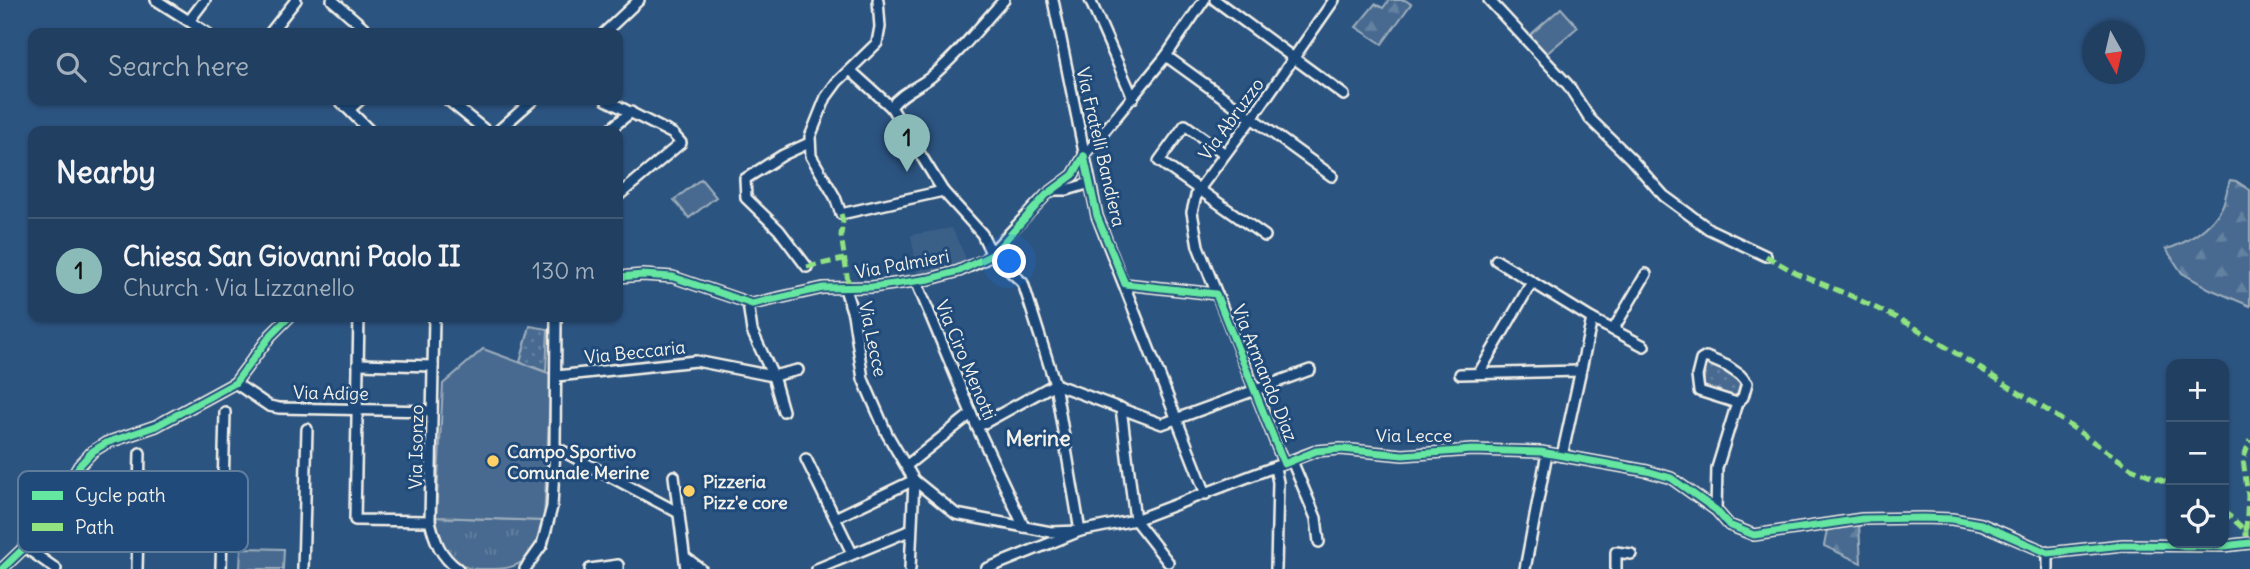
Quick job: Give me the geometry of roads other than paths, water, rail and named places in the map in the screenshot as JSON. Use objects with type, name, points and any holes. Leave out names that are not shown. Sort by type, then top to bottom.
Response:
[{"type":"street","points":[[156,0],[199,28]]},
{"type":"street","points":[[189,21],[205,0]]},
{"type":"street","points":[[274,28],[296,0]]},
{"type":"street","points":[[332,0],[364,28]]},
{"type":"street","points":[[609,28],[639,0]]},
{"type":"street","points":[[878,0],[880,27],[877,43],[837,82],[826,97],[809,144],[811,156],[835,197],[841,214],[943,191]]},
{"type":"street","points":[[891,107],[947,62],[1004,0]]},
{"type":"street","name":"Via Fratelli Bandiera","points":[[1053,0],[1097,216],[1206,494]]},
{"type":"street","points":[[1090,0],[1133,98]]},
{"type":"street","name":"Via Palmieri","points":[[748,303],[766,302],[823,288],[845,289],[916,281],[959,271],[992,255],[1053,190],[1080,167],[1084,156],[1166,56],[1204,0]]},
{"type":"street","points":[[1215,0],[1344,95]]},
{"type":"street","name":"Via Abruzzo","points":[[1199,190],[1334,0]]},
{"type":"street","points":[[1489,0],[1568,85],[1590,119],[1632,159],[1664,196],[1709,229],[1766,256]]},
{"type":"street","points":[[1166,56],[1332,176]]},
{"type":"street","points":[[850,70],[891,107],[943,191],[982,234],[992,255],[1023,283],[1055,385],[1080,531],[986,569]]},
{"type":"street","points":[[345,105],[365,126]]},
{"type":"street","points":[[350,109],[354,105]]},
{"type":"street","points":[[454,105],[480,126]]},
{"type":"street","points":[[504,126],[527,105]]},
{"type":"street","points":[[616,105],[673,134],[681,143],[623,192]]},
{"type":"street","points":[[613,126],[631,112]]},
{"type":"street","points":[[1225,154],[1185,125],[1159,161],[1265,236]]},
{"type":"street","points":[[807,267],[779,230],[746,198],[745,179],[783,155],[809,144]]},
{"type":"street","points":[[1053,190],[1067,190],[1090,183]]},
{"type":"street","name":"Via Armando Diaz","points":[[1199,190],[1192,212],[1194,235],[1284,464],[1316,518],[1320,542]]},
{"type":"street","points":[[1496,260],[1592,319],[1644,346]]},
{"type":"street","points":[[1613,330],[1646,274]]},
{"type":"street","points":[[623,277],[673,277],[748,303],[752,331],[773,376],[783,411]]},
{"type":"street","name":"Via Ciro Menotti","points":[[916,281],[971,414],[1024,527]]},
{"type":"street","points":[[1479,373],[1532,282]]},
{"type":"street","points":[[1125,284],[1216,294]]},
{"type":"street","name":"Via Lecce","points":[[845,289],[853,314],[863,379],[887,434],[914,480],[956,514],[1051,532],[1080,531],[1135,520],[1316,451],[1341,449],[1403,455],[1472,450],[1547,453],[1647,471],[1671,478],[1716,510],[1730,525],[1754,535],[1862,519],[1952,519],[1981,524],[2048,553]]},
{"type":"street","points":[[1562,456],[1592,319]]},
{"type":"street","points":[[76,471],[93,451],[106,443],[156,426],[235,383],[284,322]]},
{"type":"street","points":[[359,322],[355,520],[430,521]]},
{"type":"street","name":"Via Isonzo","points":[[434,322],[430,521],[446,566],[458,569]]},
{"type":"street","points":[[528,568],[542,545],[552,507],[557,376],[556,322]]},
{"type":"street","points":[[1716,510],[1717,468],[1737,403],[1743,397],[1747,383],[1741,374],[1706,357],[1701,360],[1697,376],[1699,391],[1737,403]]},
{"type":"street","name":"Via Beccaria","points":[[557,376],[696,361],[773,376],[798,370]]},
{"type":"street","points":[[358,364],[433,366]]},
{"type":"street","points":[[977,427],[1055,385],[1162,424],[1310,370]]},
{"type":"street","points":[[1460,374],[1580,371]]},
{"type":"street","name":"Via Adige","points":[[235,383],[269,405],[279,408],[432,411]]},
{"type":"street","points":[[1121,408],[1135,520],[1168,562]]},
{"type":"street","points":[[223,471],[225,412]]},
{"type":"street","points":[[906,466],[971,414]]},
{"type":"street","points":[[303,569],[307,429]]},
{"type":"street","points":[[555,447],[679,513]]},
{"type":"street","points":[[140,453],[140,471]]},
{"type":"street","points":[[1525,569],[1547,453]]},
{"type":"street","points":[[806,459],[852,553]]},
{"type":"street","points":[[1276,569],[1278,482],[1284,464]]},
{"type":"street","points":[[674,476],[686,569]]},
{"type":"street","points":[[835,518],[914,480],[911,569]]},
{"type":"street","points":[[817,569],[911,530]]},
{"type":"street","points":[[2049,569],[2048,553],[2123,545],[2224,546],[2250,543]]},
{"type":"street","points":[[32,552],[56,569]]},
{"type":"street","points":[[1616,569],[1616,552],[1631,554]]},
{"type":"street","points":[[685,557],[702,569]]},
{"type":"street","points":[[2,569],[11,565]]},
{"type":"street","points":[[590,569],[618,565],[618,569]]},
{"type":"place","name":"Chiesa San Giovanni Paolo II","points":[[907,172]]},
{"type":"place","name":"Campo Sportivo Comunale Merine","points":[[493,461]]},
{"type":"place","name":"Pizzeria Pizz'e core","points":[[689,491]]},
{"type":"district","name":"Merine","points":[[1038,438]]}]
